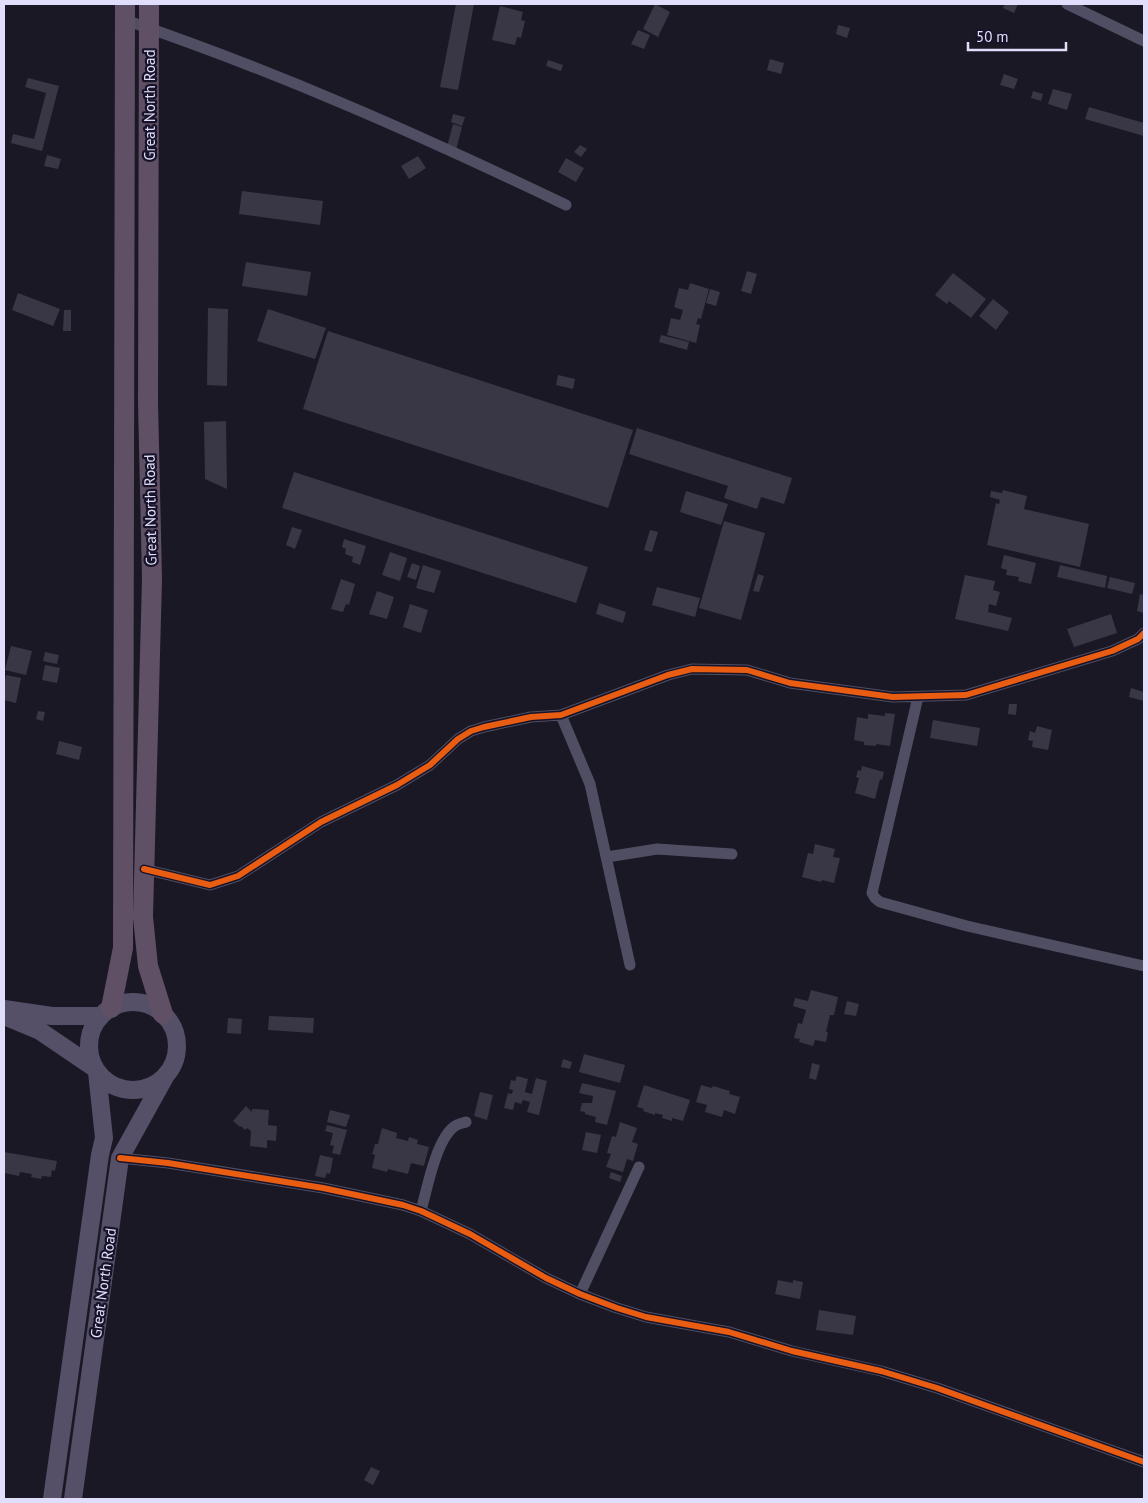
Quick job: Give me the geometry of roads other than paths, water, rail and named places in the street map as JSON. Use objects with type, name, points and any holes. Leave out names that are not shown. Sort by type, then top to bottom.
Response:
[{"type":"highway","name":"Great North Road","points":[[149,4],[148,402],[152,579],[143,917],[148,966],[163,1014]]},
{"type":"highway","name":"Great North Road","points":[[106,1012],[123,948],[125,12]]},
{"type":"main road","points":[[4,1009],[52,1016],[106,1012],[124,1003],[138,1002],[151,1006],[163,1014],[172,1026],[177,1043],[175,1061],[160,1082],[146,1089],[130,1091],[108,1083],[95,1070],[40,1031],[4,1016]]},
{"type":"main road","points":[[95,1070],[89,1052],[89,1037],[92,1029],[106,1012]]},
{"type":"main road","name":"Great North Road","points":[[52,1499],[100,1155],[104,1138],[95,1070]]},
{"type":"main road","name":"Great North Road","points":[[73,1499],[120,1158],[165,1077]]},
{"type":"street","points":[[1067,4],[1144,41]]},
{"type":"street","points":[[125,12],[149,28],[223,54],[305,87],[455,152],[566,205]]},
{"type":"street","points":[[144,869],[210,885],[238,876],[321,822],[397,786],[430,765],[458,739],[471,731],[530,718],[561,715],[668,675],[692,669],[747,670],[790,683],[893,697],[966,695],[1112,651],[1138,639],[1144,633]]},
{"type":"street","points":[[918,697],[872,893],[875,898],[880,902],[967,926],[1144,966]]},
{"type":"street","points":[[561,715],[590,784],[630,965]]},
{"type":"street","points":[[606,857],[658,849],[732,854]]},
{"type":"street","points":[[421,1211],[436,1156],[444,1140],[454,1127],[466,1122]]},
{"type":"street","points":[[120,1158],[168,1163],[323,1188],[365,1195],[404,1205],[470,1234],[546,1278],[580,1294],[618,1308],[646,1317],[729,1332],[792,1351],[881,1371],[944,1390],[1144,1462]]},
{"type":"street","points":[[580,1294],[639,1167]]}]
